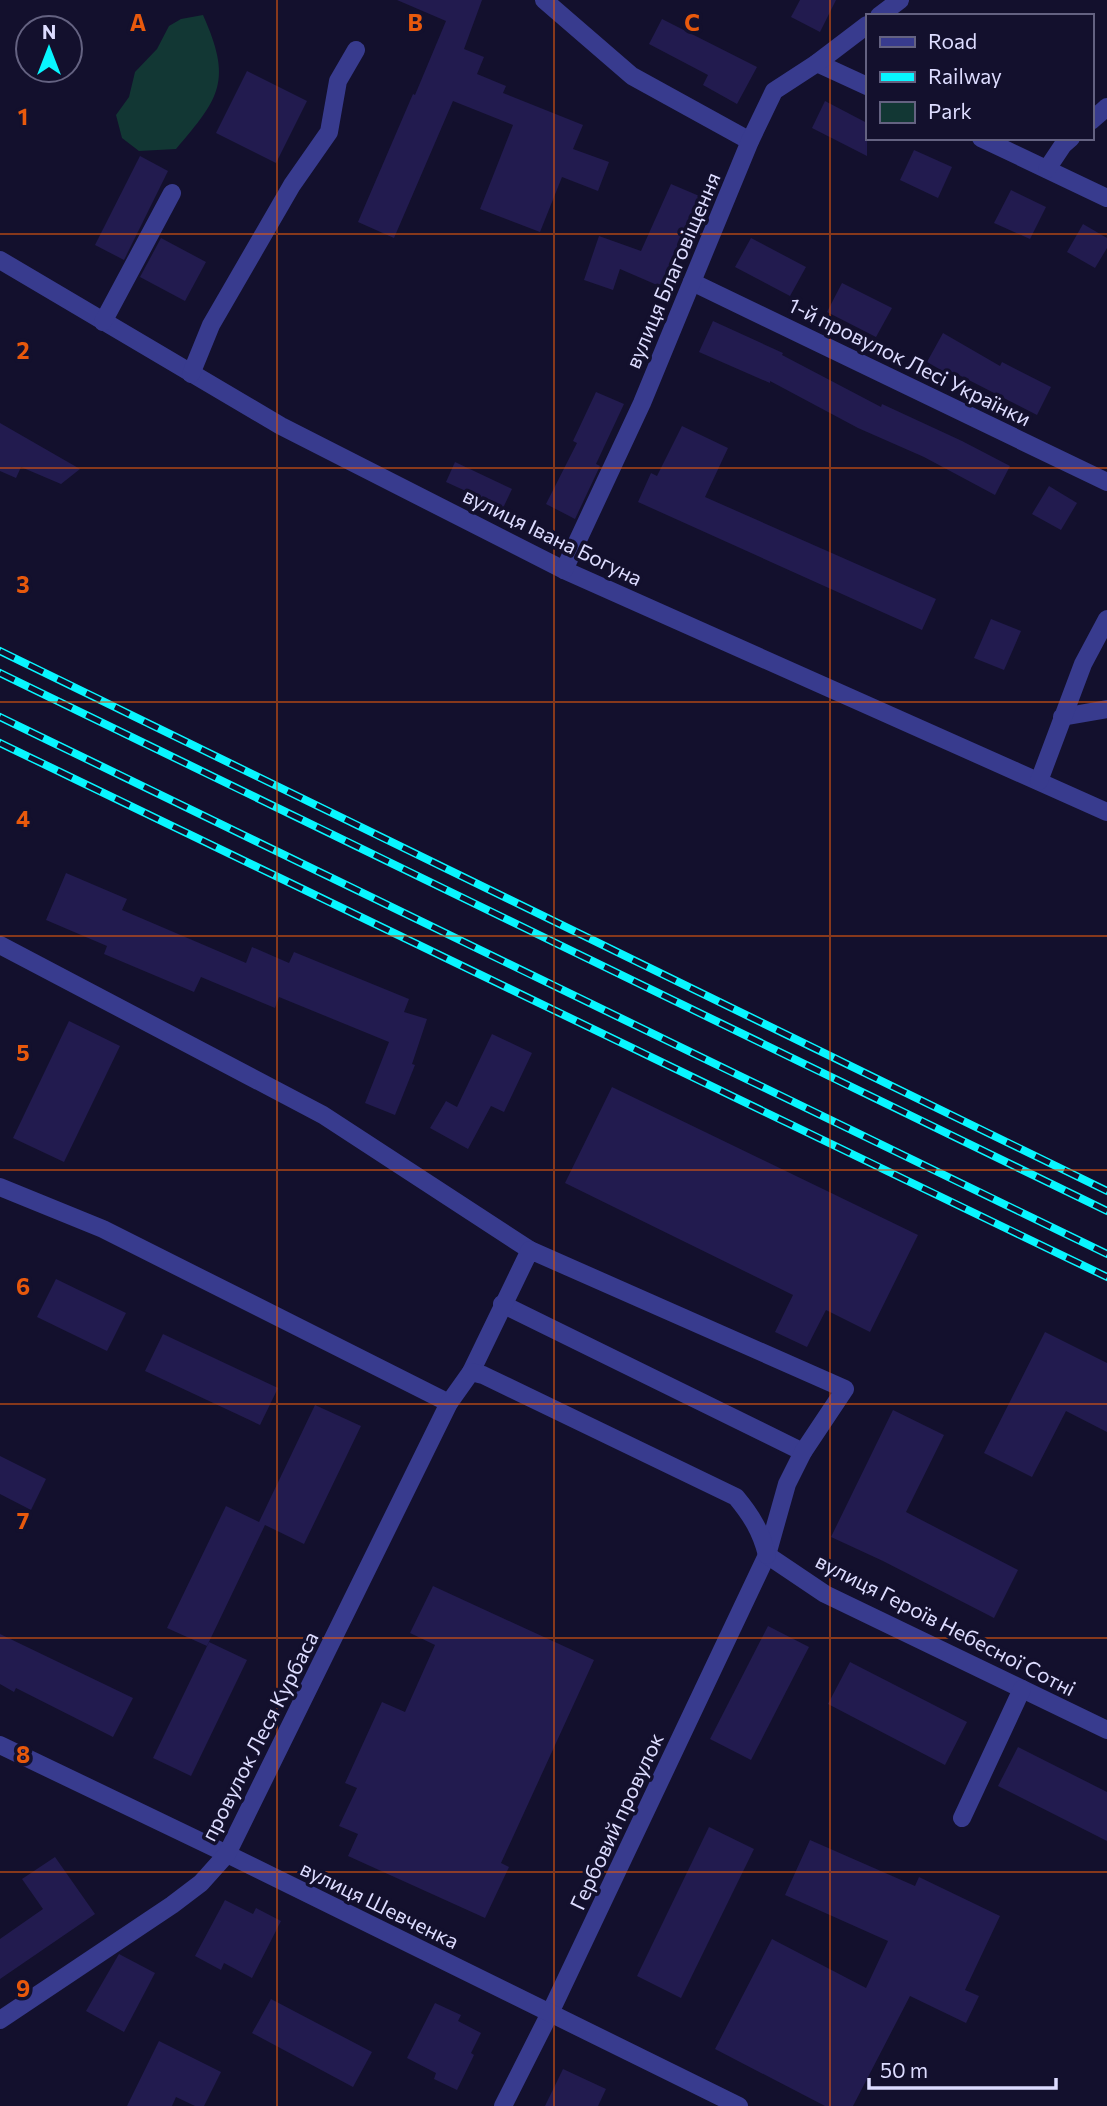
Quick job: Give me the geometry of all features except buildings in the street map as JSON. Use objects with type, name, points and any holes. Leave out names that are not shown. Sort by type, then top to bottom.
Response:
[{"type":"street","points":[[544,0],[632,76],[750,141]]},
{"type":"street","points":[[882,14],[900,0]]},
{"type":"street","name":"вулиця Благовіщення","points":[[564,570],[642,403],[750,141],[774,90],[817,63],[866,26]]},
{"type":"street","points":[[191,374],[211,325],[292,184],[329,132],[338,80],[356,50]]},
{"type":"street","points":[[817,63],[866,86]]},
{"type":"street","points":[[1093,119],[1107,107]]},
{"type":"street","points":[[985,140],[1107,198]]},
{"type":"street","points":[[1047,169],[1068,140]]},
{"type":"street","points":[[103,322],[172,193]]},
{"type":"street","name":"вулиця Івана Богуна","points":[[0,260],[281,426],[564,570],[1107,812]]},
{"type":"street","name":"1-й провулок Лесі Українки","points":[[692,282],[1107,482]]},
{"type":"street","points":[[1039,781],[1083,664],[1107,619]]},
{"type":"street","points":[[1062,718],[1107,709]]},
{"type":"street","points":[[0,945],[323,1115],[530,1250]]},
{"type":"street","points":[[0,1188],[103,1229],[449,1403]]},
{"type":"street","name":"провулок Леся Курбаса","points":[[0,2020],[172,1905],[201,1883],[227,1854],[449,1403],[471,1372],[530,1250]]},
{"type":"street","name":"Гербовий провулок","points":[[502,2106],[550,2013],[767,1555],[787,1484],[803,1452],[845,1389],[530,1250]]},
{"type":"street","points":[[502,1304],[803,1452]]},
{"type":"street","points":[[471,1372],[483,1375],[736,1497],[751,1515],[762,1535],[767,1555]]},
{"type":"street","name":"вулиця Героїв Небесної Сотні","points":[[767,1555],[825,1594],[1107,1730]]},
{"type":"street","points":[[962,1818],[1022,1689]]},
{"type":"street","name":"вулиця Шевченка","points":[[0,1745],[739,2106]]},
{"type":"green space","points":[[203,15],[212,37],[219,72],[212,101],[176,149],[139,151],[122,138],[116,115],[129,97],[135,72],[157,49],[169,26],[181,19]]},
{"type":"railway","points":[[0,651],[1107,1191]]},
{"type":"railway","points":[[0,673],[1107,1211]]},
{"type":"railway","points":[[0,717],[1107,1254]]},
{"type":"railway","points":[[0,743],[1107,1277]]}]
